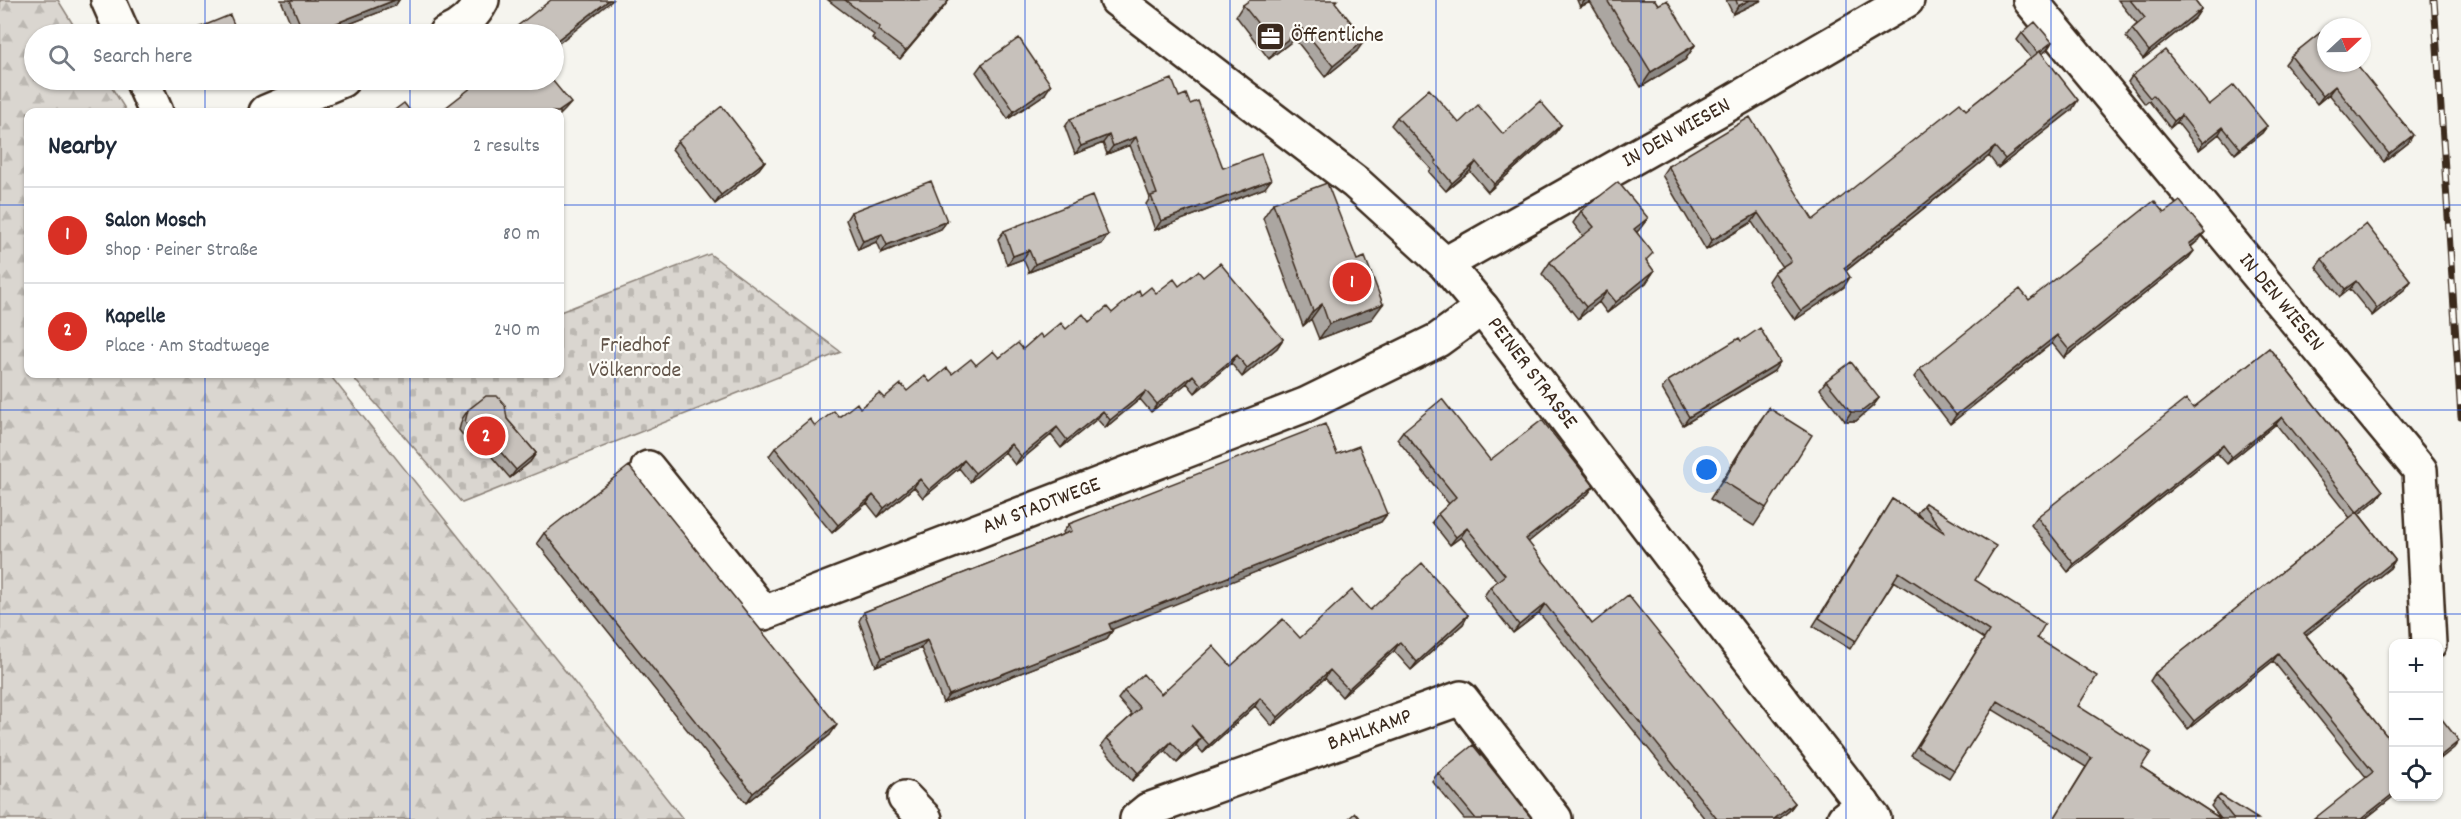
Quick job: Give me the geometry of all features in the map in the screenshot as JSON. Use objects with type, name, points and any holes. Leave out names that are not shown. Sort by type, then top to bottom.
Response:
[{"type":"street","points":[[108,0],[119,24]]},
{"type":"street","points":[[463,24],[477,11],[482,0]]},
{"type":"street","name":"IN DEN WIESEN","points":[[1445,264],[1907,0]]},
{"type":"street","name":"IN DEN WIESEN","points":[[2030,0],[2420,470],[2429,639]]},
{"type":"street","name":"PEINER STRASSE","points":[[1120,1],[1356,183],[1445,264],[1482,309],[1710,609],[1860,814]]},
{"type":"street","points":[[146,90],[154,108]]},
{"type":"street","points":[[276,108],[318,90]]},
{"type":"street","name":"AM STADTWEGE","points":[[648,468],[764,614],[1305,405],[1438,340],[1482,309]]},
{"type":"street","name":"BAHLKAMP","points":[[1137,819],[1148,810],[1461,698],[1555,819]]},
{"type":"green space","points":[[0,0],[58,0],[73,24],[24,24],[24,90],[113,90],[124,108],[24,108],[24,378],[332,378],[683,819],[0,819]]},
{"type":"green space","name":"Friedhof Völkenrode","points":[[710,254],[841,352],[462,503],[353,378],[564,378],[564,310]]},
{"type":"building","points":[[290,0],[395,0],[334,24],[300,24]]},
{"type":"building","points":[[551,0],[609,0],[564,35],[564,24],[520,24]]},
{"type":"building","points":[[845,0],[949,0],[906,51],[878,30],[880,27]]},
{"type":"building","points":[[1250,0],[1337,0],[1335,2],[1365,40],[1333,66],[1302,28],[1277,48],[1243,5]]},
{"type":"building","points":[[1607,0],[1655,0],[1658,5],[1667,0],[1695,45],[1651,72]]},
{"type":"building","points":[[1736,0],[1750,0],[1738,6]]},
{"type":"building","points":[[2130,0],[2194,0],[2201,9],[2149,51],[2132,29],[2145,18]]},
{"type":"building","points":[[230,15],[234,24],[208,24]]},
{"type":"building","points":[[2035,22],[2052,42],[2038,53],[2022,33]]},
{"type":"building","points":[[2317,35],[2317,72],[2362,72],[2413,135],[2389,154],[2335,86],[2323,96],[2291,56]]},
{"type":"building","points":[[1019,38],[1051,85],[1014,111],[982,64]]},
{"type":"building","points":[[2165,50],[2209,105],[2234,85],[2267,126],[2240,148],[2223,127],[2203,143],[2181,115],[2174,121],[2153,95],[2150,98],[2132,76]]},
{"type":"building","points":[[2040,51],[2078,100],[2005,159],[1995,147],[1844,268],[1850,277],[1801,311],[1774,272],[1791,261],[1758,213],[1712,240],[1668,166],[1750,117],[1813,220],[1960,103],[1966,110]]},
{"type":"building","points":[[1172,79],[1179,97],[1186,94],[1190,104],[1198,101],[1223,168],[1261,154],[1271,180],[1161,221],[1151,196],[1157,194],[1136,137],[1113,146],[1109,135],[1081,146],[1070,119]]},
{"type":"building","points":[[1429,89],[1459,123],[1478,105],[1503,134],[1540,101],[1561,125],[1494,184],[1476,162],[1452,183],[1435,163],[1437,161],[1397,117]]},
{"type":"building","points":[[468,90],[560,90],[571,103],[564,108],[445,108]]},
{"type":"building","points":[[404,103],[408,108],[397,108]]},
{"type":"building","points":[[722,106],[765,161],[721,195],[678,141]]},
{"type":"building","points":[[931,181],[947,221],[887,245],[882,234],[863,241],[851,212]]},
{"type":"building","points":[[1618,182],[1648,218],[1634,229],[1653,253],[1646,260],[1654,271],[1616,302],[1607,291],[1586,307],[1550,262],[1594,227],[1581,211]]},
{"type":"building","points":[[1327,183],[1357,260],[1365,257],[1383,304],[1329,324],[1322,304],[1313,311],[1273,203]]},
{"type":"building","points":[[1092,196],[1108,235],[1035,264],[1029,250],[1013,256],[1004,231]]},
{"type":"building","points":[[2154,201],[2164,213],[2180,201],[2205,232],[2189,244],[2194,251],[2069,350],[2057,335],[1956,415],[1920,369],[2020,289],[2029,300]]},
{"type":"building","points":[[2366,224],[2411,281],[2377,308],[2356,281],[2345,289],[2322,259]]},
{"type":"building","points":[[1220,263],[1283,339],[1247,368],[1237,355],[1201,385],[1193,375],[1157,404],[1146,391],[1110,420],[1103,411],[1067,440],[1057,427],[1021,456],[1011,444],[975,473],[964,460],[929,490],[920,479],[884,508],[873,495],[838,525],[775,448],[810,419],[815,426],[834,411],[839,417],[857,403],[860,408],[879,393],[884,398],[901,384],[907,391],[925,376],[930,382],[947,368],[952,374],[971,359],[976,365],[993,351],[999,358],[1018,343],[1023,349],[1040,334],[1043,338],[1061,323],[1066,329],[1083,314],[1089,322],[1107,307],[1112,313],[1139,290],[1141,295],[1151,287],[1156,293],[1174,279],[1179,286],[1198,271],[1203,277]]},
{"type":"building","points":[[1760,328],[1780,362],[1689,417],[1668,381],[1739,338],[1741,341]]},
{"type":"building","points":[[2269,348],[2383,491],[2357,512],[2282,417],[2232,457],[2223,445],[2074,564],[2037,517],[2186,399],[2193,408]]},
{"type":"building","points":[[1851,362],[1879,398],[1861,412],[1851,412],[1826,381]]},
{"type":"building","points":[[486,396],[497,396],[505,405],[507,419],[536,453],[516,470],[486,435],[474,434],[465,422],[468,410]]},
{"type":"building","points":[[1442,399],[1490,460],[1542,420],[1594,486],[1526,539],[1592,624],[1628,595],[1795,803],[1774,819],[1717,819],[1545,604],[1519,625],[1490,587],[1505,575],[1467,528],[1456,537],[1438,514],[1456,497],[1403,431]]},
{"type":"building","points":[[1769,408],[1812,435],[1766,508],[1723,481]]},
{"type":"building","points":[[1325,424],[1337,454],[1359,446],[1387,514],[1109,624],[1112,631],[949,695],[927,640],[882,658],[864,612],[1072,531],[1069,524]]},
{"type":"building","points":[[629,466],[837,725],[753,793],[544,533]]},
{"type":"building","points":[[1892,499],[1945,533],[1923,505],[1925,503],[1996,546],[1975,580],[2045,624],[2037,638],[2097,676],[2078,706],[2151,752],[2141,767],[2221,819],[2054,819],[2092,758],[1998,701],[1954,770],[1917,747],[1989,631],[1899,572],[1856,641],[1819,618]]},
{"type":"building","points":[[2357,512],[2395,560],[2304,633],[2389,739],[2389,797],[2361,819],[2314,819],[2373,772],[2278,654],[2194,721],[2155,673]]},
{"type":"building","points":[[1422,563],[1468,615],[1417,662],[1400,642],[1348,689],[1330,670],[1278,717],[1260,698],[1209,745],[1191,725],[1201,738],[1183,755],[1171,742],[1138,773],[1107,738],[1140,708],[1124,691],[1143,674],[1161,694],[1213,646],[1231,666],[1283,619],[1300,638],[1352,590],[1370,610]]},
{"type":"building","points":[[2443,721],[2459,741],[2443,754]]},
{"type":"building","points":[[1473,745],[1532,819],[1476,819],[1438,773]]},
{"type":"building","points":[[2220,795],[2258,819],[2234,819],[2217,798]]},
{"type":"building","points":[[1355,813],[1360,819],[1348,819]]},
{"type":"railway","points":[[2434,0],[2461,417]]},
{"type":"place","name":"Öffentliche","points":[[1270,36]]},
{"type":"place","name":"Salon Mosch","points":[[1352,282]]},
{"type":"place","name":"Kapelle","points":[[486,436]]}]
